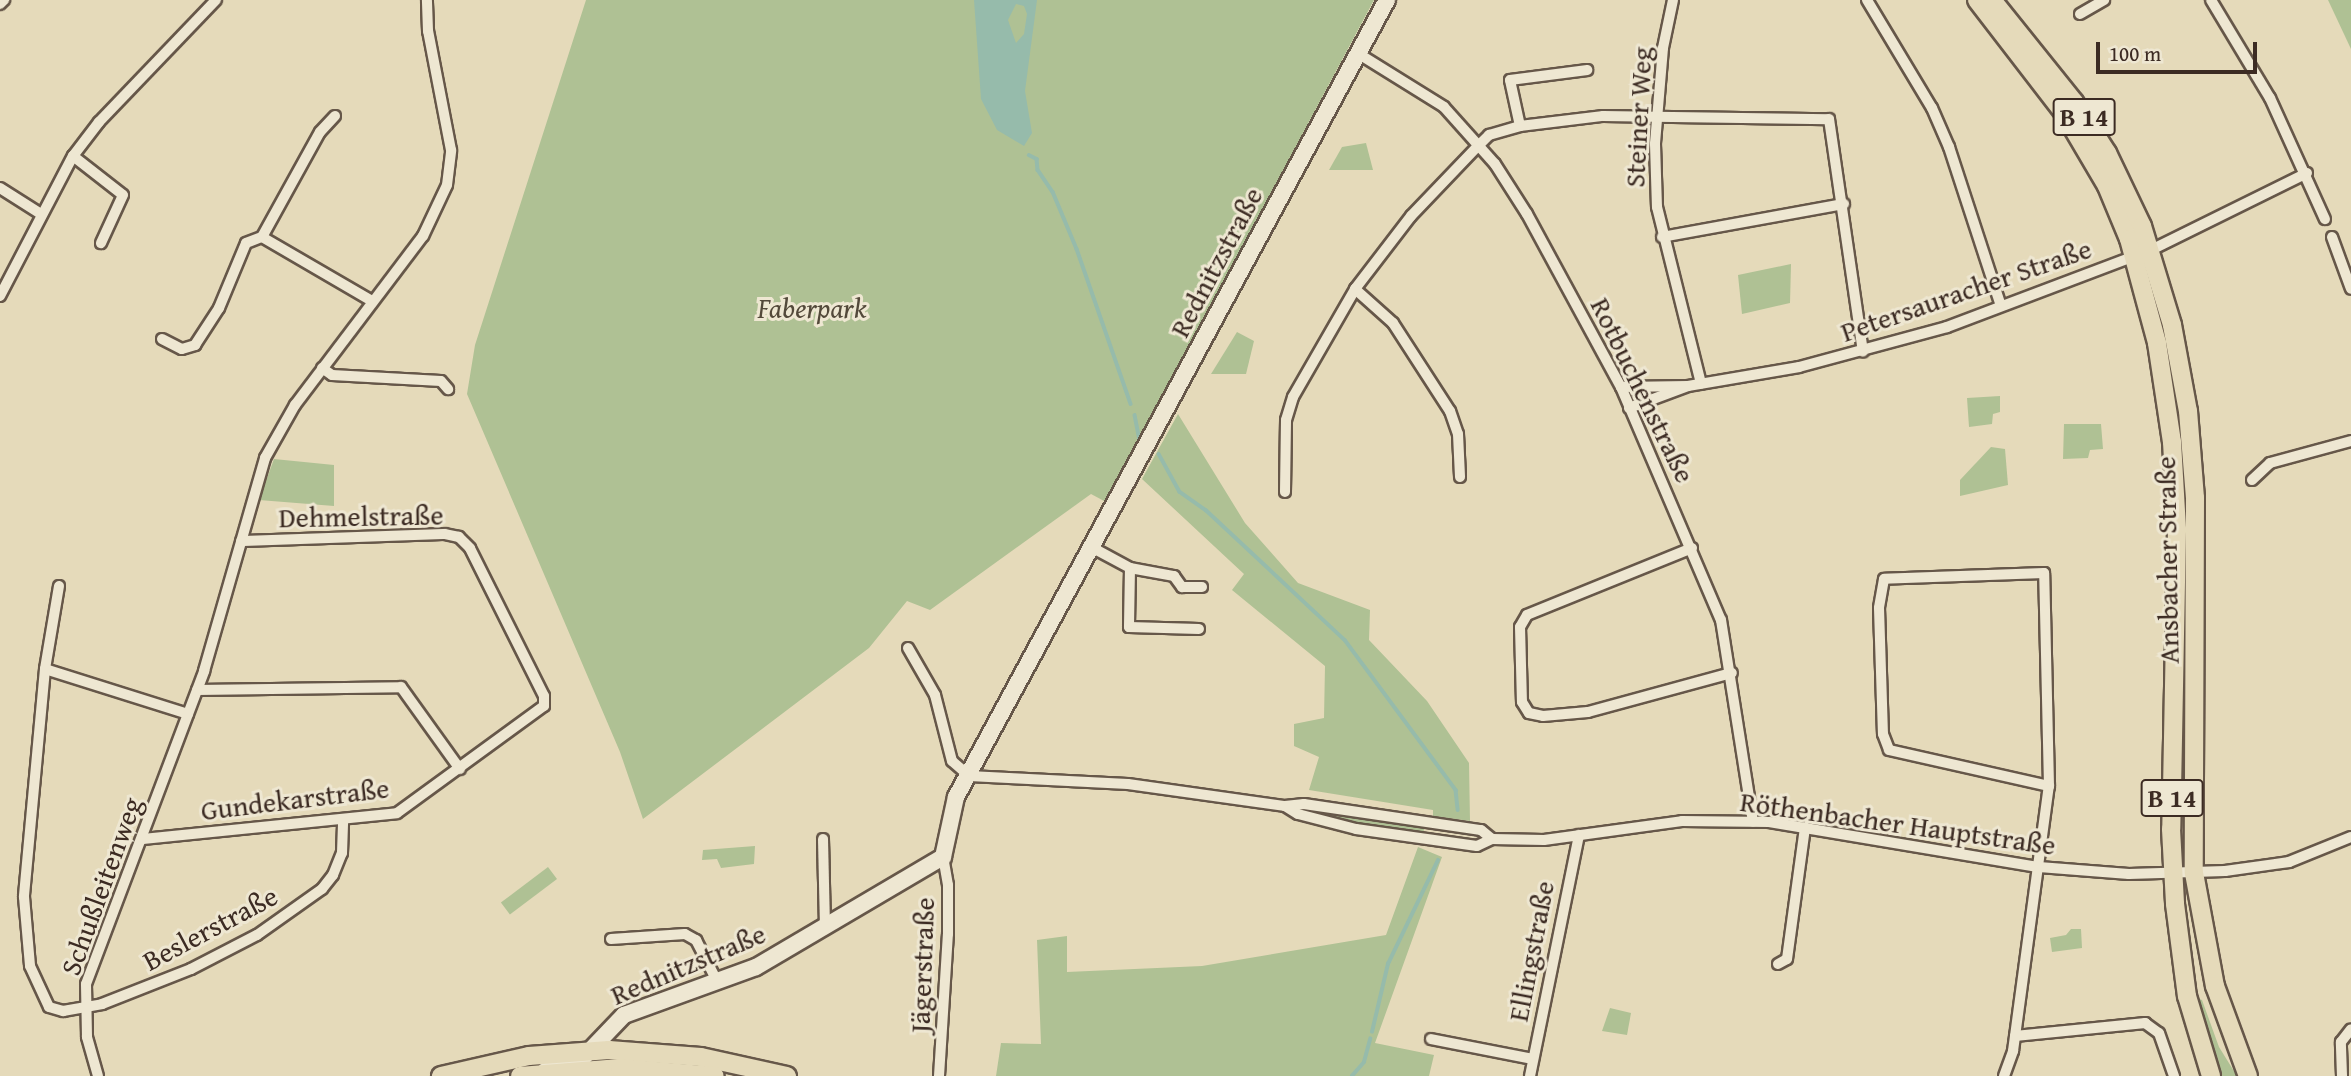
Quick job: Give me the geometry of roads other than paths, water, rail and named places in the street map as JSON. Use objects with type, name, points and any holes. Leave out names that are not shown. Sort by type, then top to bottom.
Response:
[{"type":"main road","name":"Rednitzstraße","points":[[542,1072],[580,1061],[624,1015],[718,983],[825,928],[898,880],[943,857],[956,797],[1387,0]]},
{"type":"main road","name":"Ansbacher Straße","points":[[1977,0],[2076,131],[2143,253],[2175,477],[2178,600],[2173,873],[2188,996],[2211,1076]]},
{"type":"main road","name":"Ansbacher Straße","points":[[1992,0],[2096,135],[2122,182],[2143,253],[2177,350],[2194,479],[2194,873],[2218,1000],[2248,1076]]},
{"type":"main road","points":[[2188,996],[2197,989],[2218,1000]]},
{"type":"main road","points":[[441,1076],[511,1059],[589,1051],[687,1056],[787,1076]]},
{"type":"main road","points":[[520,1076],[542,1072],[631,1068],[715,1076]]},
{"type":"street","points":[[0,4],[4,0]]},
{"type":"street","points":[[0,296],[73,156],[99,121],[216,0]]},
{"type":"street","name":"Schußleitenweg","points":[[98,1076],[87,1037],[86,984],[98,943],[143,839],[197,690],[265,458],[285,420],[322,368],[423,236],[447,185],[451,150],[428,31],[428,0]]},
{"type":"street","name":"Steiner Weg","points":[[1673,0],[1663,48],[1657,115],[1656,178],[1662,237],[1701,384]]},
{"type":"street","points":[[1867,0],[1932,108],[1949,147],[2001,306]]},
{"type":"street","points":[[2080,14],[2104,0]]},
{"type":"street","points":[[2210,0],[2249,57],[2307,173],[2325,219]]},
{"type":"street","name":"Rotbuchenstraße","points":[[1359,54],[1444,107],[1478,146],[1527,214],[1621,387],[1721,620],[1732,673],[1753,821]]},
{"type":"street","points":[[1520,126],[1510,80],[1587,70]]},
{"type":"street","points":[[1285,492],[1286,420],[1293,397],[1355,289],[1411,216],[1489,135],[1520,126],[1564,118],[1657,115],[1829,118],[1844,204],[1863,352]]},
{"type":"street","points":[[162,340],[183,349],[195,345],[219,308],[247,243],[262,237],[320,132],[335,116]]},
{"type":"street","points":[[73,156],[123,195],[101,243]]},
{"type":"street","name":"Petersauracher Straße","points":[[1621,387],[1688,386],[1863,352],[2001,306],[2143,253],[2307,173]]},
{"type":"street","points":[[0,188],[41,214]]},
{"type":"street","points":[[1662,237],[1844,204]]},
{"type":"street","points":[[262,237],[372,301]]},
{"type":"street","points":[[2332,237],[2351,289]]},
{"type":"street","points":[[2339,255],[2351,251]]},
{"type":"street","points":[[1355,289],[1393,323],[1450,411],[1458,434],[1460,477]]},
{"type":"street","points":[[322,368],[332,375],[441,381],[448,389]]},
{"type":"street","name":"Petersauracher Straße","points":[[1629,408],[1688,386]]},
{"type":"street","points":[[2252,480],[2270,463],[2351,441]]},
{"type":"street","name":"Dehmelstraße","points":[[241,541],[459,537],[470,548],[544,696],[544,706]]},
{"type":"street","points":[[1093,548],[1130,568],[1174,576],[1182,587],[1202,587]]},
{"type":"street","points":[[1692,548],[1527,615],[1520,626],[1522,702],[1529,713],[1543,716],[1588,712],[1732,673]]},
{"type":"street","points":[[1130,568],[1129,627],[1199,629]]},
{"type":"street","points":[[2004,1076],[2015,1036],[2049,786],[2044,573],[1884,579],[1879,608],[1882,734],[1888,750],[2049,786]]},
{"type":"street","points":[[59,586],[45,669],[25,868],[27,947],[34,980],[49,1007],[85,1009]]},
{"type":"street","points":[[908,648],[935,695],[952,761],[969,776]]},
{"type":"street","points":[[45,669],[188,714]]},
{"type":"street","points":[[197,690],[401,687],[460,769]]},
{"type":"street","name":"Gundekarstraße","points":[[143,839],[343,821],[397,813],[544,706]]},
{"type":"street","name":"Röthenbacher Hauptstraße","points":[[969,776],[1128,784],[1285,806],[1304,804],[1480,830],[1492,839]]},
{"type":"street","name":"Röthenbacher Hauptstraße","points":[[1285,806],[1298,814],[1356,829],[1425,841],[1477,846],[1492,839],[1545,841],[1682,821],[1753,821],[1805,827],[2039,867],[2173,873]]},
{"type":"street","name":"Beslerstraße","points":[[85,1009],[191,969],[292,913],[333,875],[342,853],[343,821]]},
{"type":"street","points":[[1778,964],[1787,959],[1805,827]]},
{"type":"street","name":"Ellingstraße","points":[[1530,1076],[1579,835]]},
{"type":"street","points":[[823,839],[820,849],[825,928]]},
{"type":"street","points":[[2173,873],[2289,862],[2350,841]]},
{"type":"street","name":"Jägerstraße","points":[[939,1076],[948,934],[943,857]]},
{"type":"street","points":[[611,939],[685,934],[696,940],[718,983]]},
{"type":"street","points":[[2015,1036],[2145,1023],[2159,1033],[2174,1076]]},
{"type":"street","points":[[2342,1076],[2341,1042],[2351,1029]]},
{"type":"street","points":[[1431,1039],[1533,1059]]},
{"type":"waterway","points":[[1029,155],[1037,159],[1038,170],[1053,192],[1077,249],[1131,404]]},
{"type":"waterway","points":[[1135,415],[1140,440]]},
{"type":"waterway","points":[[1159,454],[1180,492],[1206,510],[1345,640],[1456,790],[1458,810]]},
{"type":"waterway","points":[[1372,1032],[1388,964],[1438,860]]},
{"type":"waterway","points":[[1352,1076],[1364,1062],[1370,1039]]},
{"type":"park label","name":"Faberpark","points":[[812,308]]}]
